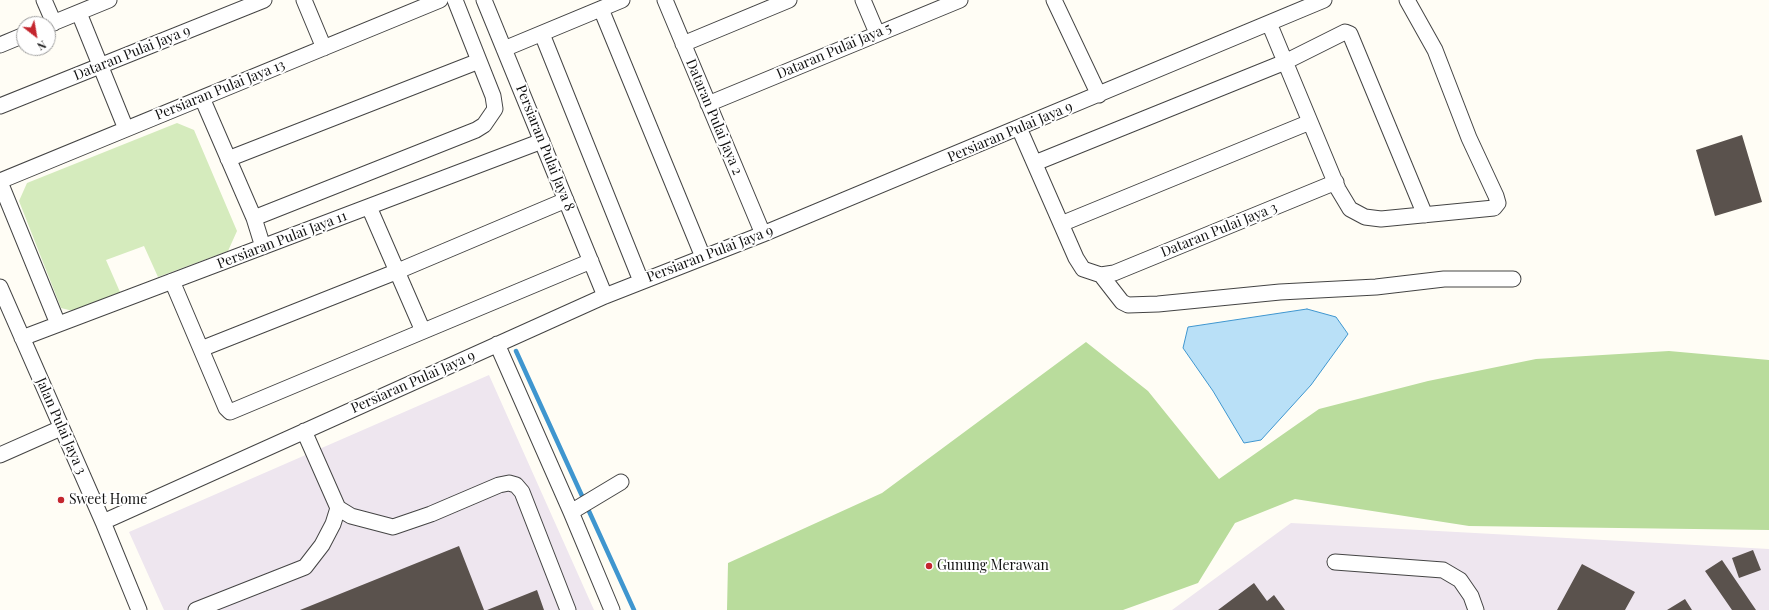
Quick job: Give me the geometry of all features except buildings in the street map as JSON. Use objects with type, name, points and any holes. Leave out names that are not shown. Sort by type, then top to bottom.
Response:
[{"type":"street","points":[[44,0],[49,16]]},
{"type":"street","points":[[56,22],[109,0]]},
{"type":"street","name":"Dataran Pulai Jaya 9","points":[[0,106],[264,0]]},
{"type":"street","points":[[304,0],[324,48]]},
{"type":"street","name":"Persiaran Pulai Jaya 13","points":[[0,181],[440,0]]},
{"type":"street","points":[[254,218],[468,133],[484,125],[495,109],[493,96],[455,0]]},
{"type":"street","name":"Persiaran Pulai Jaya 8","points":[[484,0],[605,296]]},
{"type":"street","points":[[504,49],[622,0]]},
{"type":"street","name":"Dataran Pulai Jaya 2","points":[[665,0],[763,234]]},
{"type":"street","points":[[683,44],[789,0]]},
{"type":"street","points":[[863,0],[877,33]]},
{"type":"street","name":"Dataran Pulai Jaya 5","points":[[708,104],[960,0]]},
{"type":"street","points":[[1054,0],[1099,95]]},
{"type":"street","name":"Persiaran Pulai Jaya 9","points":[[103,522],[605,296],[763,234],[1324,0]]},
{"type":"street","points":[[1269,23],[1336,182],[1350,209],[1365,217],[1381,219],[1494,208],[1498,203],[1469,138],[1435,50],[1407,0]]},
{"type":"street","points":[[601,9],[703,257]]},
{"type":"street","points":[[79,13],[126,129]]},
{"type":"street","points":[[1035,163],[1285,62],[1339,33],[1348,32],[1425,215]]},
{"type":"street","points":[[542,34],[641,281]]},
{"type":"street","points":[[0,45],[16,38]]},
{"type":"street","points":[[228,159],[478,61]]},
{"type":"street","points":[[202,98],[254,218],[263,247]]},
{"type":"street","points":[[1061,224],[1310,122]]},
{"type":"street","points":[[1020,128],[1061,224],[1083,269],[1101,275],[1122,302],[1128,304],[1158,304],[1280,292],[1376,287],[1444,279],[1513,279]]},
{"type":"street","name":"Persiaran Pulai Jaya 11","points":[[22,338],[542,141]]},
{"type":"street","points":[[0,181],[58,324]]},
{"type":"street","name":"Dataran Pulai Jaya 3","points":[[1101,275],[1114,273],[1336,182]]},
{"type":"street","points":[[201,348],[398,271],[566,200]]},
{"type":"street","points":[[369,206],[424,331]]},
{"type":"street","points":[[172,281],[226,408],[230,412],[591,261]]},
{"type":"street","name":"Jalan Pulai Jaya 3","points":[[0,288],[6,319],[22,338],[103,522],[139,610]]},
{"type":"street","points":[[497,344],[571,512],[612,610]]},
{"type":"street","points":[[0,454],[62,428]]},
{"type":"street","points":[[304,431],[338,508],[351,516],[393,528],[431,514],[499,485],[509,483],[516,485],[522,492],[568,610]]},
{"type":"street","points":[[571,512],[620,482]]},
{"type":"street","points":[[196,610],[305,567],[322,545],[333,524],[338,508]]},
{"type":"street","points":[[1334,562],[1443,570],[1460,580],[1471,596],[1476,610]]},
{"type":"shaded area","points":[[489,375],[594,610],[164,610],[129,532]]},
{"type":"shaded area","points":[[1291,523],[1769,549],[1769,610],[1172,610]]},
{"type":"green space","points":[[177,123],[194,130],[237,231],[228,251],[158,277],[144,246],[106,260],[120,292],[73,311],[61,308],[19,201],[27,183]]},
{"type":"green space","name":"Gunung Merawan","points":[[1086,342],[1148,391],[1219,479],[1319,409],[1428,381],[1536,359],[1669,351],[1769,360],[1769,530],[1469,526],[1295,499],[1235,523],[1198,583],[1123,610],[727,610],[728,563],[882,493]]},
{"type":"water","points":[[1307,309],[1336,317],[1348,334],[1311,385],[1261,440],[1244,443],[1213,391],[1183,348],[1188,327]]},
{"type":"waterway","points":[[516,351],[634,610]]},
{"type":"place","name":"Sweet Home","points":[[61,500]]},
{"type":"place","name":"Gunung Merawan","points":[[929,566]]}]
